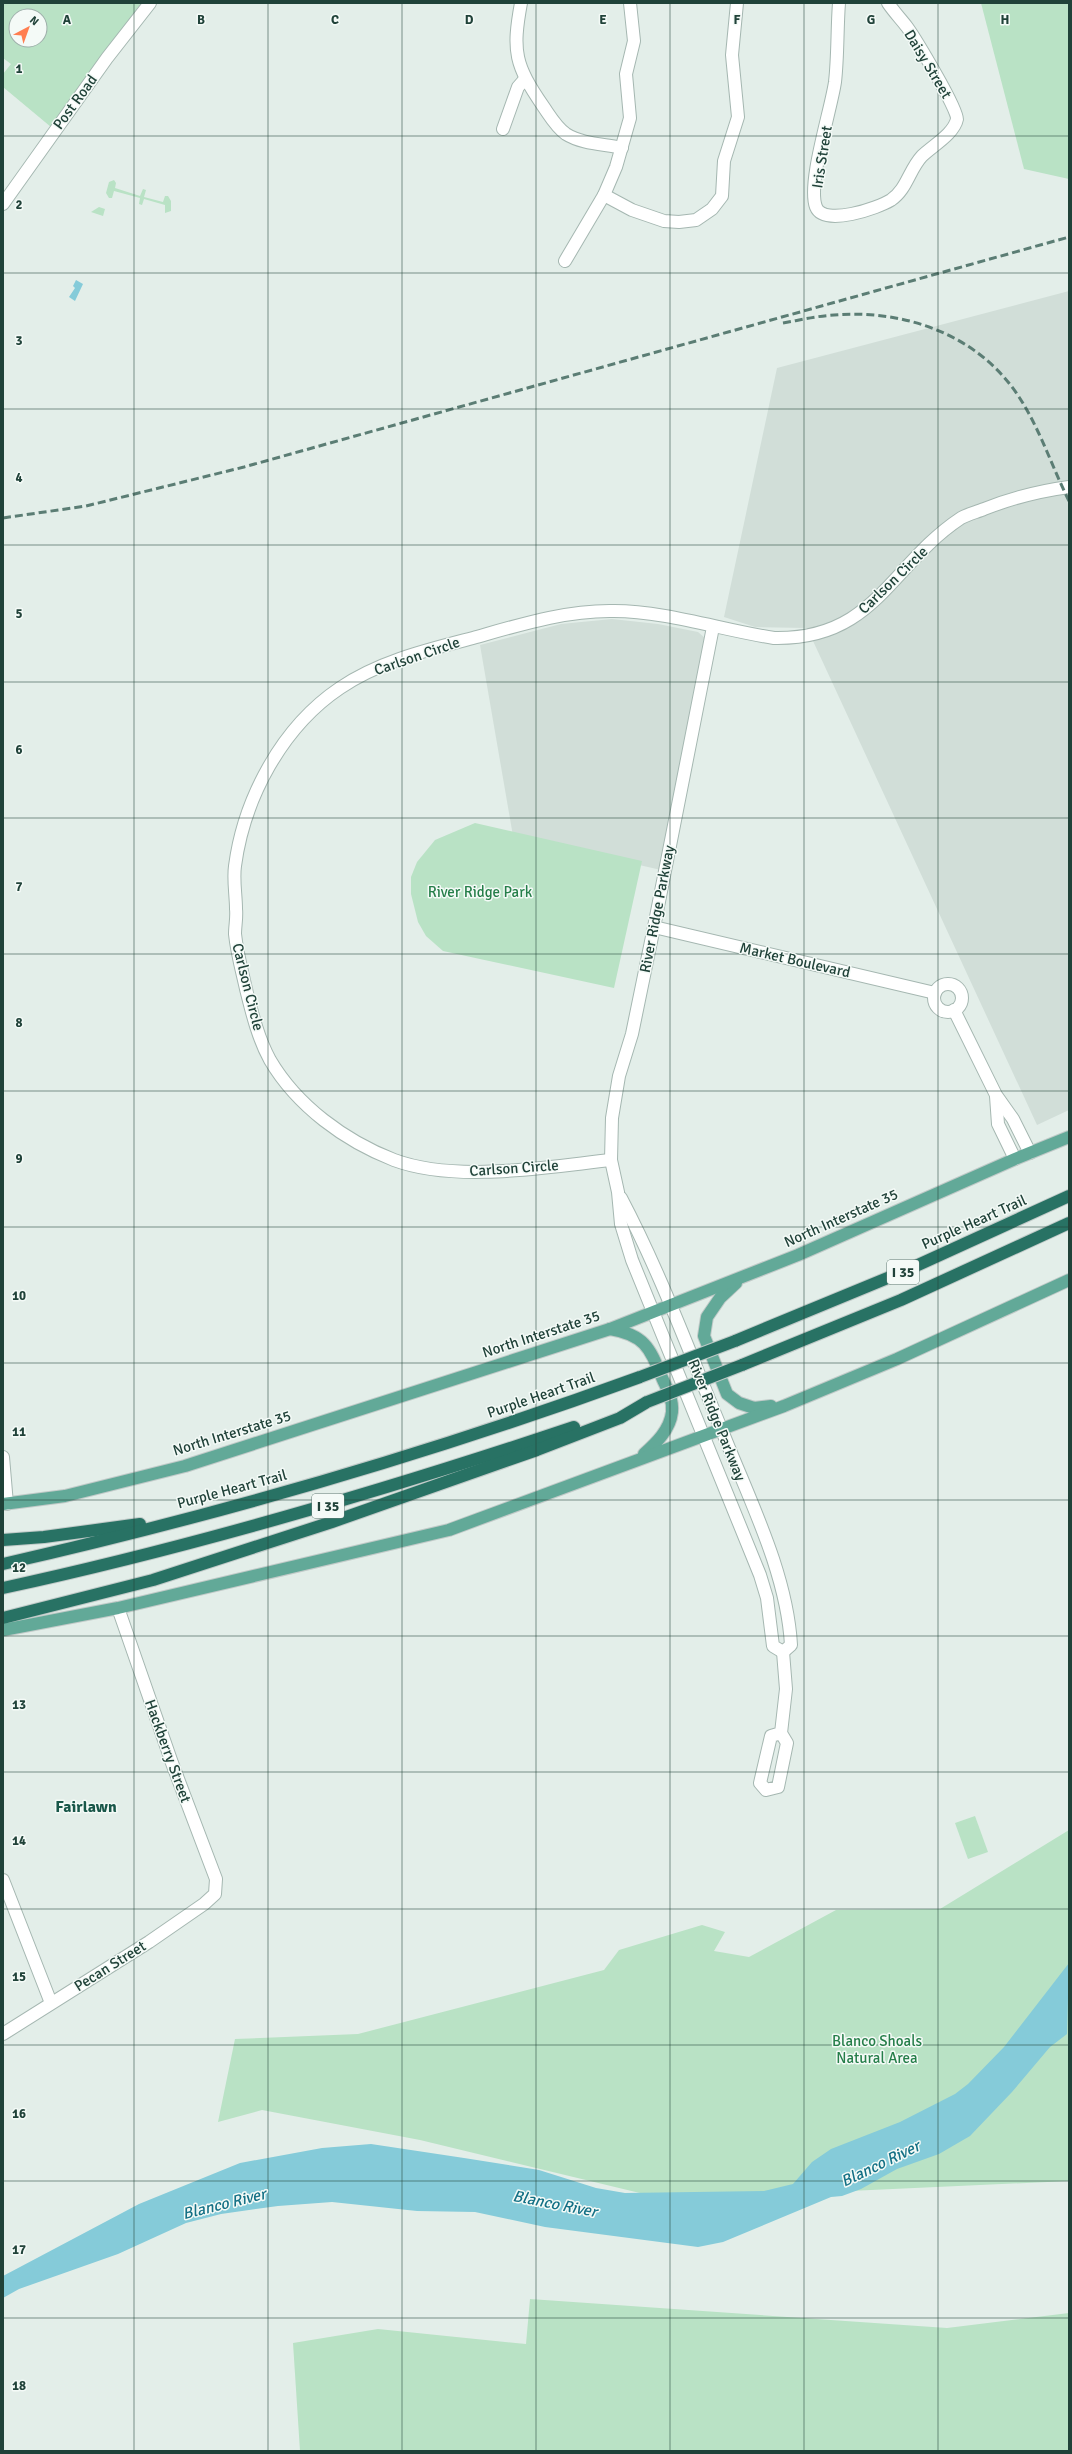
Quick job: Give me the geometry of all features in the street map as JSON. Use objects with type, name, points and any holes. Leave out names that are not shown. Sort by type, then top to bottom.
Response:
[{"type":"highway","name":"Purple Heart Trail","points":[[3,1564],[94,1543],[435,1448],[640,1377],[735,1342],[907,1270],[1069,1196]]},
{"type":"highway","name":"I 35","points":[[3,1588],[160,1551],[319,1508],[421,1478],[647,1402],[901,1300],[1069,1223]]},
{"type":"highway","points":[[3,1618],[153,1580],[332,1522],[544,1447],[620,1418],[647,1402]]},
{"type":"highway","points":[[3,1540],[93,1531],[198,1515]]},
{"type":"main road","name":"North Interstate 35","points":[[5,1504],[65,1496],[185,1466],[610,1329],[739,1279],[1069,1137]]},
{"type":"main road","points":[[739,1279],[720,1298],[707,1317],[704,1336],[727,1394],[739,1403],[754,1408],[784,1406]]},
{"type":"main road","points":[[3,1630],[118,1608],[449,1530],[517,1506],[640,1458],[784,1406],[897,1359],[1069,1280]]},
{"type":"main road","points":[[610,1329],[627,1332],[638,1338],[650,1350],[672,1400],[672,1412],[663,1434],[640,1458]]},
{"type":"street","name":"Post Road","points":[[3,204],[107,58],[150,3]]},
{"type":"street","points":[[522,3],[515,42],[517,59],[525,79],[557,126],[566,134],[579,140],[622,148]]},
{"type":"street","points":[[565,261],[604,195],[622,148],[630,118],[626,74],[634,41],[630,3]]},
{"type":"street","points":[[604,195],[632,210],[664,221],[679,222],[696,220],[712,209],[722,196],[724,161],[738,117],[732,55],[737,3]]},
{"type":"street","name":"Iris Street","points":[[839,3],[835,81],[815,176],[816,207],[823,214],[839,216],[891,200],[904,188],[912,168],[953,128]]},
{"type":"street","name":"Daisy Street","points":[[888,3],[907,27],[955,109],[957,119],[953,128]]},
{"type":"street","points":[[503,129],[518,87],[525,79]]},
{"type":"street","name":"Carlson Circle","points":[[611,1160],[475,1173],[437,1170],[396,1160],[364,1146],[325,1120],[294,1093],[271,1061],[259,1034],[239,960],[235,931],[237,912],[234,869],[251,806],[268,764],[306,716],[339,688],[384,664],[498,631],[569,613],[616,611],[774,638],[794,638],[816,634],[850,621],[880,597],[934,539],[963,517],[1014,497],[1069,487]]},
{"type":"street","name":"River Ridge Parkway","points":[[714,627],[632,1034],[618,1076],[612,1118],[611,1160],[618,1192],[621,1224],[632,1260],[760,1575],[767,1598],[773,1646],[783,1652]]},
{"type":"street","name":"Market Boulevard","points":[[654,927],[936,993]]},
{"type":"street","points":[[944,985],[952,985],[959,989],[962,1001],[954,1010],[946,1011],[939,1008],[935,1001],[936,993],[944,985]]},
{"type":"street","points":[[954,1010],[996,1095],[1013,1120],[1030,1153]]},
{"type":"street","points":[[996,1095],[998,1124],[1015,1159]]},
{"type":"street","name":"River Ridge Parkway","points":[[618,1192],[649,1253],[671,1305],[721,1429],[782,1588],[791,1645],[783,1652]]},
{"type":"street","points":[[3,1458],[5,1504]]},
{"type":"street","name":"Hackberry Street","points":[[118,1608],[172,1763],[216,1879],[215,1894]]},
{"type":"street","name":"River Ridge Parkway","points":[[781,1733],[786,1689],[783,1652]]},
{"type":"street","points":[[3,1880],[51,2003]]},
{"type":"street","name":"Pecan Street","points":[[3,2034],[149,1942],[204,1904],[215,1894]]},
{"type":"shaded area","points":[[1069,291],[1069,1110],[1037,1125],[807,628],[755,627],[724,617],[777,368]]},
{"type":"shaded area","points":[[612,619],[658,624],[698,632],[705,638],[661,870],[513,836],[480,645],[561,624]]},
{"type":"green space","points":[[3,3],[141,3],[51,127],[3,87],[3,74],[11,64],[3,58]]},
{"type":"green space","points":[[981,3],[1069,3],[1069,179],[1024,169]]},
{"type":"green space","points":[[114,180],[116,183],[115,188],[140,196],[143,189],[146,190],[144,197],[163,202],[165,196],[168,196],[171,201],[171,211],[165,213],[165,205],[144,199],[142,205],[139,204],[140,198],[114,191],[112,198],[109,198],[106,193],[109,182]]},
{"type":"green space","points":[[99,207],[105,209],[103,216],[91,212]]},
{"type":"green space","name":"River Ridge Park","points":[[475,823],[642,861],[614,988],[443,951],[426,936],[418,922],[411,894],[411,877],[417,862],[435,840]]},
{"type":"green space","points":[[975,1816],[988,1852],[968,1859],[955,1823]]},
{"type":"green space","name":"Blanco Shoals Natural Area","points":[[1069,1830],[1069,2181],[784,2194],[752,2220],[420,2140],[262,2110],[218,2122],[235,2039],[358,2034],[604,1970],[619,1950],[702,1925],[725,1932],[714,1951],[749,1957],[836,1910],[940,1909]]},
{"type":"green space","points":[[530,2299],[947,2328],[1069,2313],[1069,2451],[300,2451],[293,2343],[378,2329],[526,2344]]},
{"type":"water","points":[[76,280],[83,284],[75,301],[69,297],[75,288],[73,286]]},
{"type":"water","name":"Blanco River","points":[[1069,1963],[1067,2034],[1050,2047],[1012,2092],[970,2136],[939,2154],[897,2169],[861,2189],[842,2196],[831,2197],[723,2242],[698,2247],[545,2227],[475,2212],[417,2211],[332,2202],[278,2206],[221,2214],[186,2223],[118,2254],[19,2289],[3,2298],[3,2276],[139,2204],[240,2163],[322,2148],[371,2144],[539,2170],[596,2188],[625,2193],[764,2191],[793,2184],[812,2162],[831,2149],[900,2122],[955,2094],[968,2084],[1004,2047]]},
{"type":"railway","points":[[3,518],[86,506],[244,467],[1069,237]]},
{"type":"railway","points":[[783,323],[815,317],[861,314],[913,322],[938,330],[962,342],[983,357],[1002,375],[1019,397],[1040,435],[1069,501]]},
{"type":"district","name":"Fairlawn","points":[[86,1806]]}]
